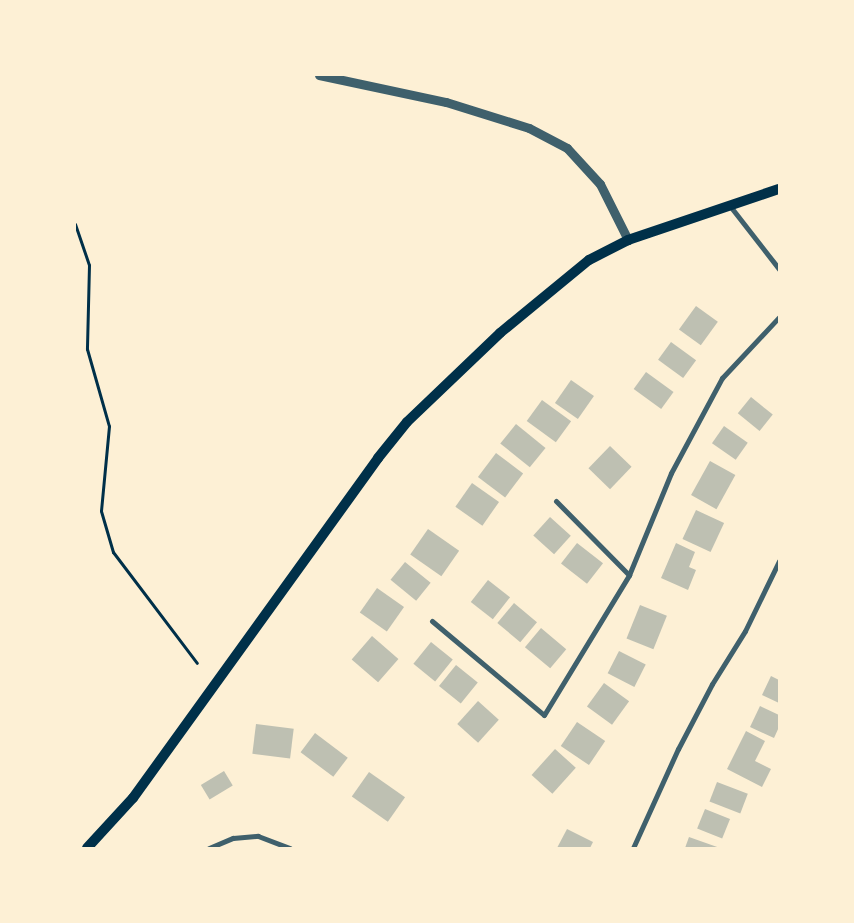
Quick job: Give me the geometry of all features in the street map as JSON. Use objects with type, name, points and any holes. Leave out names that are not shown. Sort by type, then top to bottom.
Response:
[{"type":"main road","points":[[87,848],[133,798],[407,422],[555,285],[589,260],[628,240],[779,189]]},
{"type":"street","points":[[319,75],[446,102],[529,128],[568,148],[600,184],[628,240]]},
{"type":"street","points":[[730,205],[779,269]]},
{"type":"street","points":[[432,620],[544,715],[628,575],[671,473],[722,378],[779,317]]},
{"type":"street","points":[[556,501],[628,575]]},
{"type":"street","points":[[633,848],[678,749],[745,631],[779,561]]},
{"type":"street","points":[[208,848],[233,838],[258,836],[290,848]]},
{"type":"path","points":[[75,224],[89,265],[87,349],[109,426],[102,511],[113,552],[197,663]]},
{"type":"building","points":[[696,306],[718,322],[701,345],[679,329]]},
{"type":"building","points":[[671,342],[696,360],[683,378],[658,360]]},
{"type":"building","points":[[646,372],[674,392],[661,409],[634,389]]},
{"type":"building","points":[[571,380],[594,396],[578,419],[555,403]]},
{"type":"building","points":[[751,397],[773,415],[760,431],[738,413]]},
{"type":"building","points":[[542,400],[571,421],[556,442],[527,421]]},
{"type":"building","points":[[516,424],[546,448],[530,467],[500,443]]},
{"type":"building","points":[[724,426],[748,443],[736,460],[712,443]]},
{"type":"building","points":[[610,446],[632,467],[610,489],[588,468]]},
{"type":"building","points":[[496,453],[523,473],[505,497],[478,477]]},
{"type":"building","points":[[710,461],[735,475],[716,509],[691,495]]},
{"type":"building","points":[[472,483],[499,502],[482,526],[455,507]]},
{"type":"building","points":[[696,510],[724,523],[711,552],[682,539]]},
{"type":"building","points":[[550,517],[571,536],[554,554],[533,536]]},
{"type":"building","points":[[428,529],[459,551],[441,576],[410,554]]},
{"type":"building","points":[[577,543],[603,563],[587,584],[561,563]]},
{"type":"building","points":[[676,543],[695,552],[689,567],[696,570],[688,590],[661,578]]},
{"type":"building","points":[[405,562],[431,583],[416,601],[391,580]]},
{"type":"building","points":[[488,580],[510,597],[493,619],[471,602]]},
{"type":"building","points":[[377,588],[404,607],[387,632],[360,613]]},
{"type":"building","points":[[514,603],[537,622],[520,642],[497,623]]},
{"type":"building","points":[[640,605],[667,616],[653,649],[627,638]]},
{"type":"building","points":[[541,628],[566,649],[550,668],[525,647]]},
{"type":"building","points":[[372,636],[398,659],[378,682],[352,659]]},
{"type":"building","points":[[431,642],[453,660],[435,681],[413,664]]},
{"type":"building","points":[[619,651],[646,665],[634,687],[608,673]]},
{"type":"building","points":[[456,665],[478,683],[461,704],[439,686]]},
{"type":"building","points":[[771,676],[779,680],[779,703],[762,695]]},
{"type":"building","points":[[604,683],[629,701],[612,725],[587,706]]},
{"type":"building","points":[[478,701],[499,720],[478,743],[457,724]]},
{"type":"building","points":[[760,706],[779,715],[779,727],[774,738],[750,727]]},
{"type":"building","points":[[577,722],[605,741],[589,765],[561,746]]},
{"type":"building","points":[[256,724],[294,729],[290,758],[252,754]]},
{"type":"building","points":[[746,731],[765,741],[755,761],[771,769],[762,787],[727,769]]},
{"type":"building","points":[[315,733],[348,758],[333,777],[301,752]]},
{"type":"building","points":[[555,749],[576,768],[552,794],[532,775]]},
{"type":"building","points":[[224,771],[233,786],[210,799],[201,785]]},
{"type":"building","points":[[369,772],[405,797],[388,822],[352,797]]},
{"type":"building","points":[[717,782],[748,794],[740,813],[709,802]]},
{"type":"building","points":[[705,809],[730,819],[722,839],[697,828]]},
{"type":"building","points":[[567,829],[593,842],[590,848],[557,848]]},
{"type":"building","points":[[689,837],[720,848],[685,848]]}]
